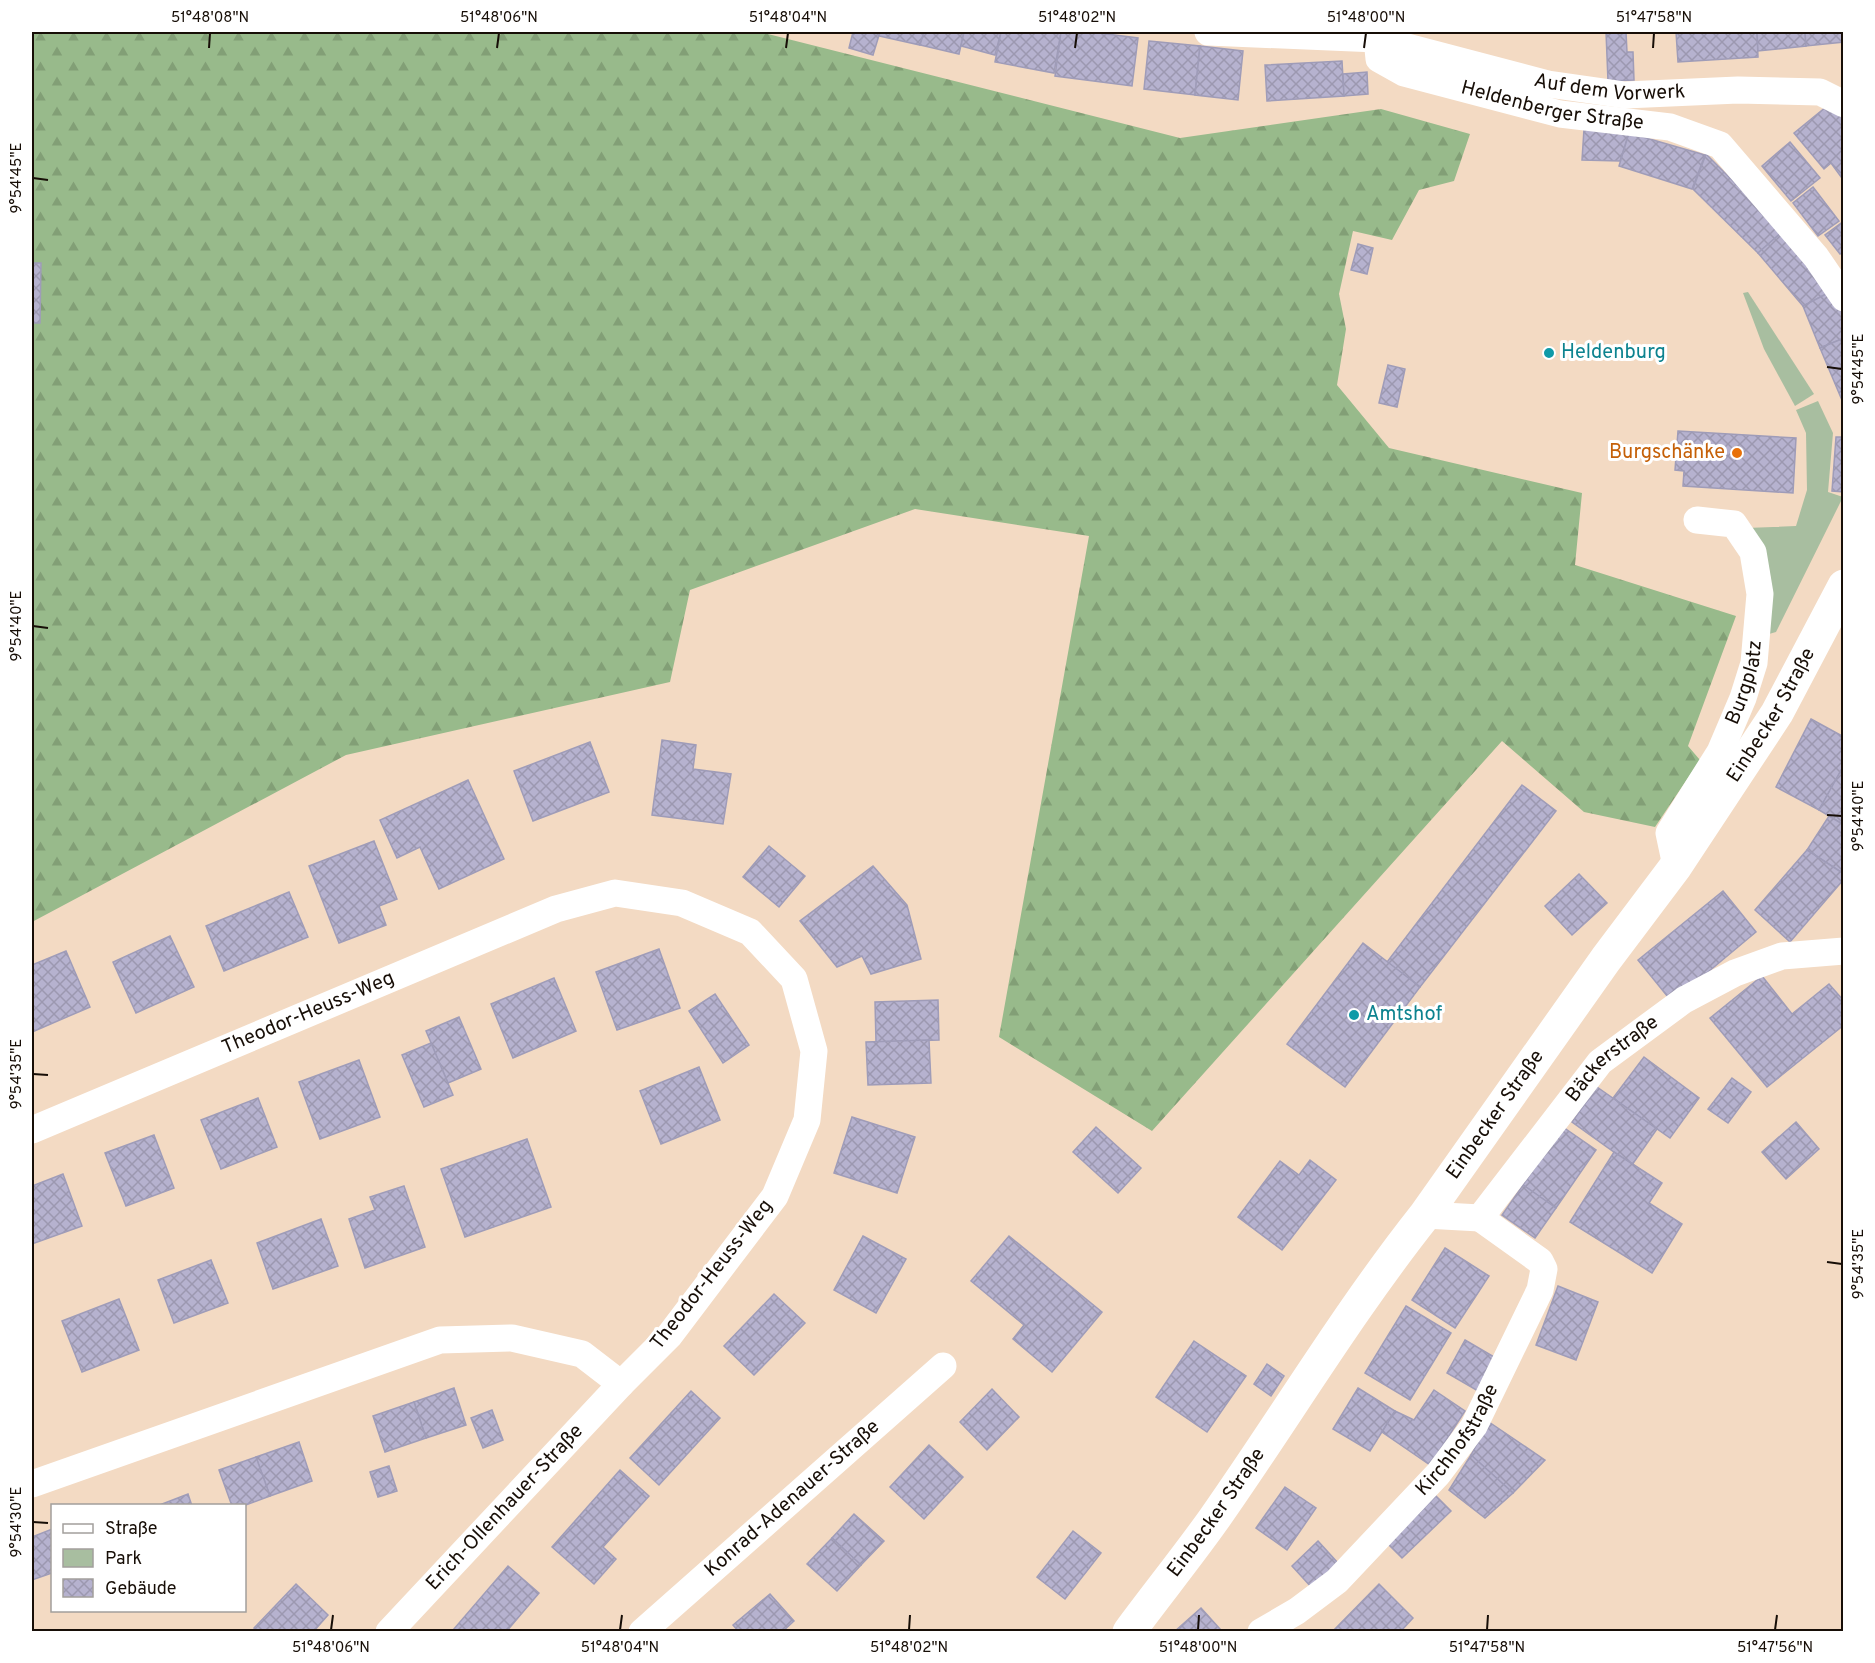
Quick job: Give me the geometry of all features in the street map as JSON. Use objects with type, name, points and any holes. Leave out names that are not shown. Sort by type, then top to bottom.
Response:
[{"type":"street","points":[[1208,32],[1377,39]]},
{"type":"street","name":"Auf dem Vorwerk","points":[[1377,39],[1548,84],[1625,95],[1738,90],[1820,92],[1844,104]]},
{"type":"street","name":"Heldenberger Straße","points":[[1377,39],[1379,59],[1404,73],[1560,114],[1670,127],[1720,145],[1816,257],[1844,298]]},
{"type":"street","name":"Burgplatz","points":[[1676,866],[1669,833],[1720,752],[1743,698],[1754,663],[1760,594],[1753,552],[1734,524],[1697,520]]},
{"type":"street","name":"Einbecker Straße","points":[[1129,1632],[1214,1520],[1346,1324],[1606,959],[1676,866],[1777,713],[1844,586]]},
{"type":"street","name":"Theodor-Heuss-Weg","points":[[32,1130],[556,909],[615,893],[682,903],[750,932],[794,979],[814,1051],[807,1120],[775,1197],[669,1336],[621,1384]]},
{"type":"street","name":"Bäckerstraße","points":[[1480,1218],[1600,1062],[1665,1013],[1694,994],[1735,973],[1782,956],[1844,951]]},
{"type":"street","points":[[1425,1215],[1480,1218]]},
{"type":"street","name":"Kirchhofstraße","points":[[1261,1632],[1298,1611],[1336,1581],[1438,1474],[1474,1426],[1540,1290],[1544,1269],[1540,1261],[1480,1218]]},
{"type":"street","points":[[32,1484],[440,1341],[512,1338],[582,1354],[621,1384]]},
{"type":"street","name":"Konrad-Adenauer-Straße","points":[[642,1632],[943,1366]]},
{"type":"street","name":"Erich-Ollenhauer-Straße","points":[[389,1632],[621,1384]]},
{"type":"green space","points":[[32,32],[760,32],[1180,138],[1381,109],[1470,134],[1454,181],[1419,190],[1392,240],[1353,231],[1339,294],[1346,329],[1337,385],[1389,448],[1582,493],[1575,565],[1736,616],[1688,746],[1700,760],[1655,827],[1584,812],[1502,741],[1152,1131],[999,1037],[1089,536],[915,509],[690,590],[670,682],[346,755],[32,922]]},
{"type":"green space","points":[[1748,292],[1814,394],[1795,406],[1764,349],[1743,293]]},
{"type":"green space","points":[[1818,401],[1833,433],[1828,492],[1843,497],[1776,632],[1769,634],[1771,591],[1767,560],[1763,550],[1746,528],[1796,526],[1807,490],[1806,433],[1796,410]]},
{"type":"building","points":[[853,32],[880,32],[873,55],[849,48]]},
{"type":"building","points":[[880,32],[924,32],[920,45],[879,36]]},
{"type":"building","points":[[924,32],[964,32],[959,54],[920,45]]},
{"type":"building","points":[[964,32],[1001,32],[995,55],[961,46]]},
{"type":"building","points":[[1001,32],[1061,32],[1054,73],[995,62]]},
{"type":"building","points":[[1061,32],[1091,32],[1138,38],[1132,86],[1055,76]]},
{"type":"building","points":[[1606,32],[1626,32],[1627,52],[1633,52],[1634,80],[1608,81]]},
{"type":"building","points":[[1676,32],[1757,32],[1758,57],[1678,62]]},
{"type":"building","points":[[1757,32],[1805,32],[1806,46],[1758,51]]},
{"type":"building","points":[[1805,32],[1844,32],[1844,42],[1806,46]]},
{"type":"building","points":[[1149,41],[1200,46],[1195,95],[1144,89]]},
{"type":"building","points":[[1200,46],[1243,51],[1238,100],[1195,95]]},
{"type":"building","points":[[1342,61],[1344,96],[1267,101],[1265,65]]},
{"type":"building","points":[[1367,72],[1368,94],[1344,96],[1343,74]]},
{"type":"building","points":[[1832,102],[1844,118],[1844,181],[1831,163],[1824,169],[1794,133]]},
{"type":"building","points":[[1584,129],[1629,133],[1620,161],[1582,160]]},
{"type":"building","points":[[1629,133],[1705,155],[1692,189],[1619,166]]},
{"type":"building","points":[[1790,142],[1820,178],[1791,201],[1762,166]]},
{"type":"building","points":[[1706,154],[1783,231],[1758,253],[1693,189]]},
{"type":"building","points":[[1813,187],[1839,221],[1818,236],[1793,203]]},
{"type":"building","points":[[1844,221],[1844,252],[1840,254],[1825,235]]},
{"type":"building","points":[[1783,231],[1832,291],[1803,306],[1758,253]]},
{"type":"building","points":[[1358,244],[1373,248],[1367,274],[1351,270]]},
{"type":"building","points":[[32,263],[41,263],[40,323],[32,323]]},
{"type":"building","points":[[1832,291],[1844,309],[1844,338],[1820,348],[1803,306]]},
{"type":"building","points":[[1844,338],[1844,405],[1820,348]]},
{"type":"building","points":[[1388,365],[1405,369],[1397,407],[1379,403]]},
{"type":"building","points":[[1678,431],[1796,438],[1793,493],[1683,486],[1684,471],[1675,470]]},
{"type":"building","points":[[1836,437],[1844,437],[1844,492],[1832,491]]},
{"type":"building","points":[[1811,719],[1844,737],[1844,765],[1819,810],[1776,787]]},
{"type":"building","points":[[662,740],[696,745],[693,769],[731,774],[723,824],[652,815]]},
{"type":"building","points":[[590,742],[609,792],[533,821],[514,771]]},
{"type":"building","points":[[1844,765],[1844,825],[1819,810]]},
{"type":"building","points":[[468,780],[504,859],[439,889],[420,847],[397,858],[380,820]]},
{"type":"building","points":[[1522,785],[1556,811],[1420,987],[1387,962]]},
{"type":"building","points":[[1829,816],[1844,825],[1844,874],[1807,850]]},
{"type":"building","points":[[374,841],[397,899],[379,906],[386,925],[339,943],[309,866]]},
{"type":"building","points":[[769,846],[805,876],[779,907],[743,877]]},
{"type":"building","points":[[1807,850],[1844,874],[1844,879],[1790,942],[1755,910]]},
{"type":"building","points":[[873,866],[907,905],[921,959],[871,974],[862,956],[837,967],[800,921]]},
{"type":"building","points":[[1579,874],[1607,903],[1572,935],[1545,906]]},
{"type":"building","points":[[1723,891],[1756,932],[1672,1002],[1638,960]]},
{"type":"building","points":[[289,892],[308,937],[224,971],[206,926]]},
{"type":"building","points":[[170,936],[194,987],[136,1013],[113,962]]},
{"type":"building","name":"Amtshof","points":[[1363,943],[1420,987],[1345,1087],[1287,1044]]},
{"type":"building","points":[[659,949],[680,1008],[617,1030],[596,972]]},
{"type":"building","points":[[66,951],[90,1007],[32,1032],[32,965]]},
{"type":"building","points":[[1762,976],[1792,1014],[1829,984],[1844,1001],[1844,1025],[1767,1087],[1710,1018]]},
{"type":"building","points":[[554,978],[576,1031],[513,1058],[491,1004]]},
{"type":"building","points":[[715,994],[749,1045],[723,1063],[689,1011]]},
{"type":"building","points":[[938,1000],[939,1040],[876,1042],[875,1002]]},
{"type":"building","points":[[459,1017],[481,1069],[448,1083],[426,1031]]},
{"type":"building","points":[[929,1040],[931,1083],[868,1085],[866,1042]]},
{"type":"building","points":[[431,1043],[453,1095],[424,1107],[402,1055]]},
{"type":"building","points":[[1644,1057],[1699,1098],[1670,1138],[1613,1098]]},
{"type":"building","points":[[359,1060],[380,1117],[320,1139],[299,1082]]},
{"type":"building","points":[[699,1067],[720,1120],[661,1144],[640,1091]]},
{"type":"building","points":[[1732,1078],[1751,1092],[1728,1123],[1708,1109]]},
{"type":"building","points":[[1597,1087],[1657,1129],[1632,1165],[1572,1122]]},
{"type":"building","points":[[258,1098],[277,1147],[221,1169],[201,1120]]},
{"type":"building","points":[[852,1117],[915,1137],[897,1193],[834,1173]]},
{"type":"building","points":[[1796,1122],[1819,1149],[1786,1179],[1762,1152]]},
{"type":"building","points":[[1096,1127],[1141,1168],[1118,1193],[1073,1152]]},
{"type":"building","points":[[1563,1127],[1596,1150],[1556,1208],[1523,1185]]},
{"type":"building","points":[[154,1135],[174,1188],[126,1206],[105,1153]]},
{"type":"building","points":[[527,1139],[551,1207],[465,1237],[441,1169]]},
{"type":"building","points":[[1614,1152],[1662,1183],[1649,1203],[1682,1224],[1652,1273],[1570,1222]]},
{"type":"building","points":[[1310,1160],[1336,1180],[1282,1250],[1238,1217],[1280,1161],[1299,1175]]},
{"type":"building","points":[[63,1174],[82,1226],[32,1244],[32,1186]]},
{"type":"building","points":[[1523,1185],[1556,1208],[1535,1238],[1502,1215]]},
{"type":"building","points":[[404,1186],[425,1247],[365,1268],[349,1219],[375,1210],[370,1197]]},
{"type":"building","points":[[321,1219],[338,1266],[273,1289],[257,1243]]},
{"type":"building","points":[[863,1236],[906,1259],[876,1313],[834,1290]]},
{"type":"building","points":[[1009,1236],[1102,1312],[1052,1372],[1013,1339],[1024,1325],[971,1281]]},
{"type":"building","points":[[1445,1248],[1489,1276],[1455,1328],[1412,1300]]},
{"type":"building","points":[[211,1260],[228,1303],[174,1323],[158,1280]]},
{"type":"building","points":[[1558,1286],[1598,1302],[1576,1360],[1536,1345]]},
{"type":"building","points":[[774,1294],[805,1323],[754,1375],[724,1346]]},
{"type":"building","points":[[119,1299],[139,1350],[82,1372],[62,1321]]},
{"type":"building","points":[[1406,1306],[1451,1333],[1410,1400],[1365,1373]]},
{"type":"building","points":[[1465,1340],[1496,1358],[1478,1391],[1447,1373]]},
{"type":"building","points":[[1194,1341],[1246,1376],[1207,1432],[1156,1397]]},
{"type":"building","points":[[1267,1364],[1284,1376],[1271,1396],[1254,1384]]},
{"type":"building","points":[[454,1388],[466,1425],[426,1438],[414,1402]]},
{"type":"building","points":[[1358,1388],[1395,1411],[1370,1451],[1333,1429]]},
{"type":"building","points":[[992,1389],[1019,1417],[987,1450],[960,1422]]},
{"type":"building","points":[[1434,1390],[1465,1411],[1430,1465],[1382,1432],[1395,1411],[1414,1420]]},
{"type":"building","points":[[691,1391],[720,1418],[659,1485],[630,1458]]},
{"type":"building","points":[[414,1402],[426,1438],[385,1452],[373,1416]]},
{"type":"building","points":[[492,1410],[503,1440],[483,1448],[471,1418]]},
{"type":"building","points":[[1489,1422],[1545,1460],[1513,1493],[1471,1455]]},
{"type":"building","points":[[299,1442],[312,1481],[270,1496],[256,1457]]},
{"type":"building","points":[[929,1445],[963,1477],[924,1519],[890,1487]]},
{"type":"building","points":[[1471,1455],[1513,1493],[1485,1518],[1449,1490]]},
{"type":"building","points":[[256,1457],[270,1496],[246,1505],[231,1504],[219,1470]]},
{"type":"building","points":[[389,1466],[397,1491],[378,1497],[370,1472]]},
{"type":"building","points":[[620,1470],[649,1496],[603,1547],[616,1559],[594,1584],[552,1547]]},
{"type":"building","points":[[1285,1487],[1316,1508],[1287,1550],[1256,1528]]},
{"type":"building","points":[[188,1494],[191,1504],[162,1504]]},
{"type":"building","points":[[1436,1496],[1451,1511],[1402,1558],[1388,1544]]},
{"type":"building","points":[[854,1514],[884,1541],[861,1565],[832,1538]]},
{"type":"building","points":[[51,1529],[51,1573],[32,1580],[32,1537]]},
{"type":"building","points":[[1073,1531],[1101,1553],[1065,1599],[1037,1577]]},
{"type":"building","points":[[832,1538],[861,1565],[837,1591],[807,1564]]},
{"type":"building","points":[[1318,1541],[1338,1563],[1312,1588],[1292,1566]]},
{"type":"building","points":[[508,1566],[539,1593],[506,1632],[454,1632],[453,1630]]},
{"type":"building","points":[[296,1584],[328,1615],[313,1632],[257,1632],[254,1628]]},
{"type":"building","points":[[1379,1584],[1413,1618],[1400,1632],[1332,1632]]},
{"type":"building","points":[[770,1594],[794,1621],[782,1632],[739,1632],[733,1625]]},
{"type":"building","points":[[1201,1608],[1220,1629],[1217,1632],[1174,1632]]},
{"type":"place","name":"Heldenburg","points":[[1549,353]]},
{"type":"place","name":"Burgschänke","points":[[1737,453]]},
{"type":"place","name":"Amtshof","points":[[1354,1015]]}]
